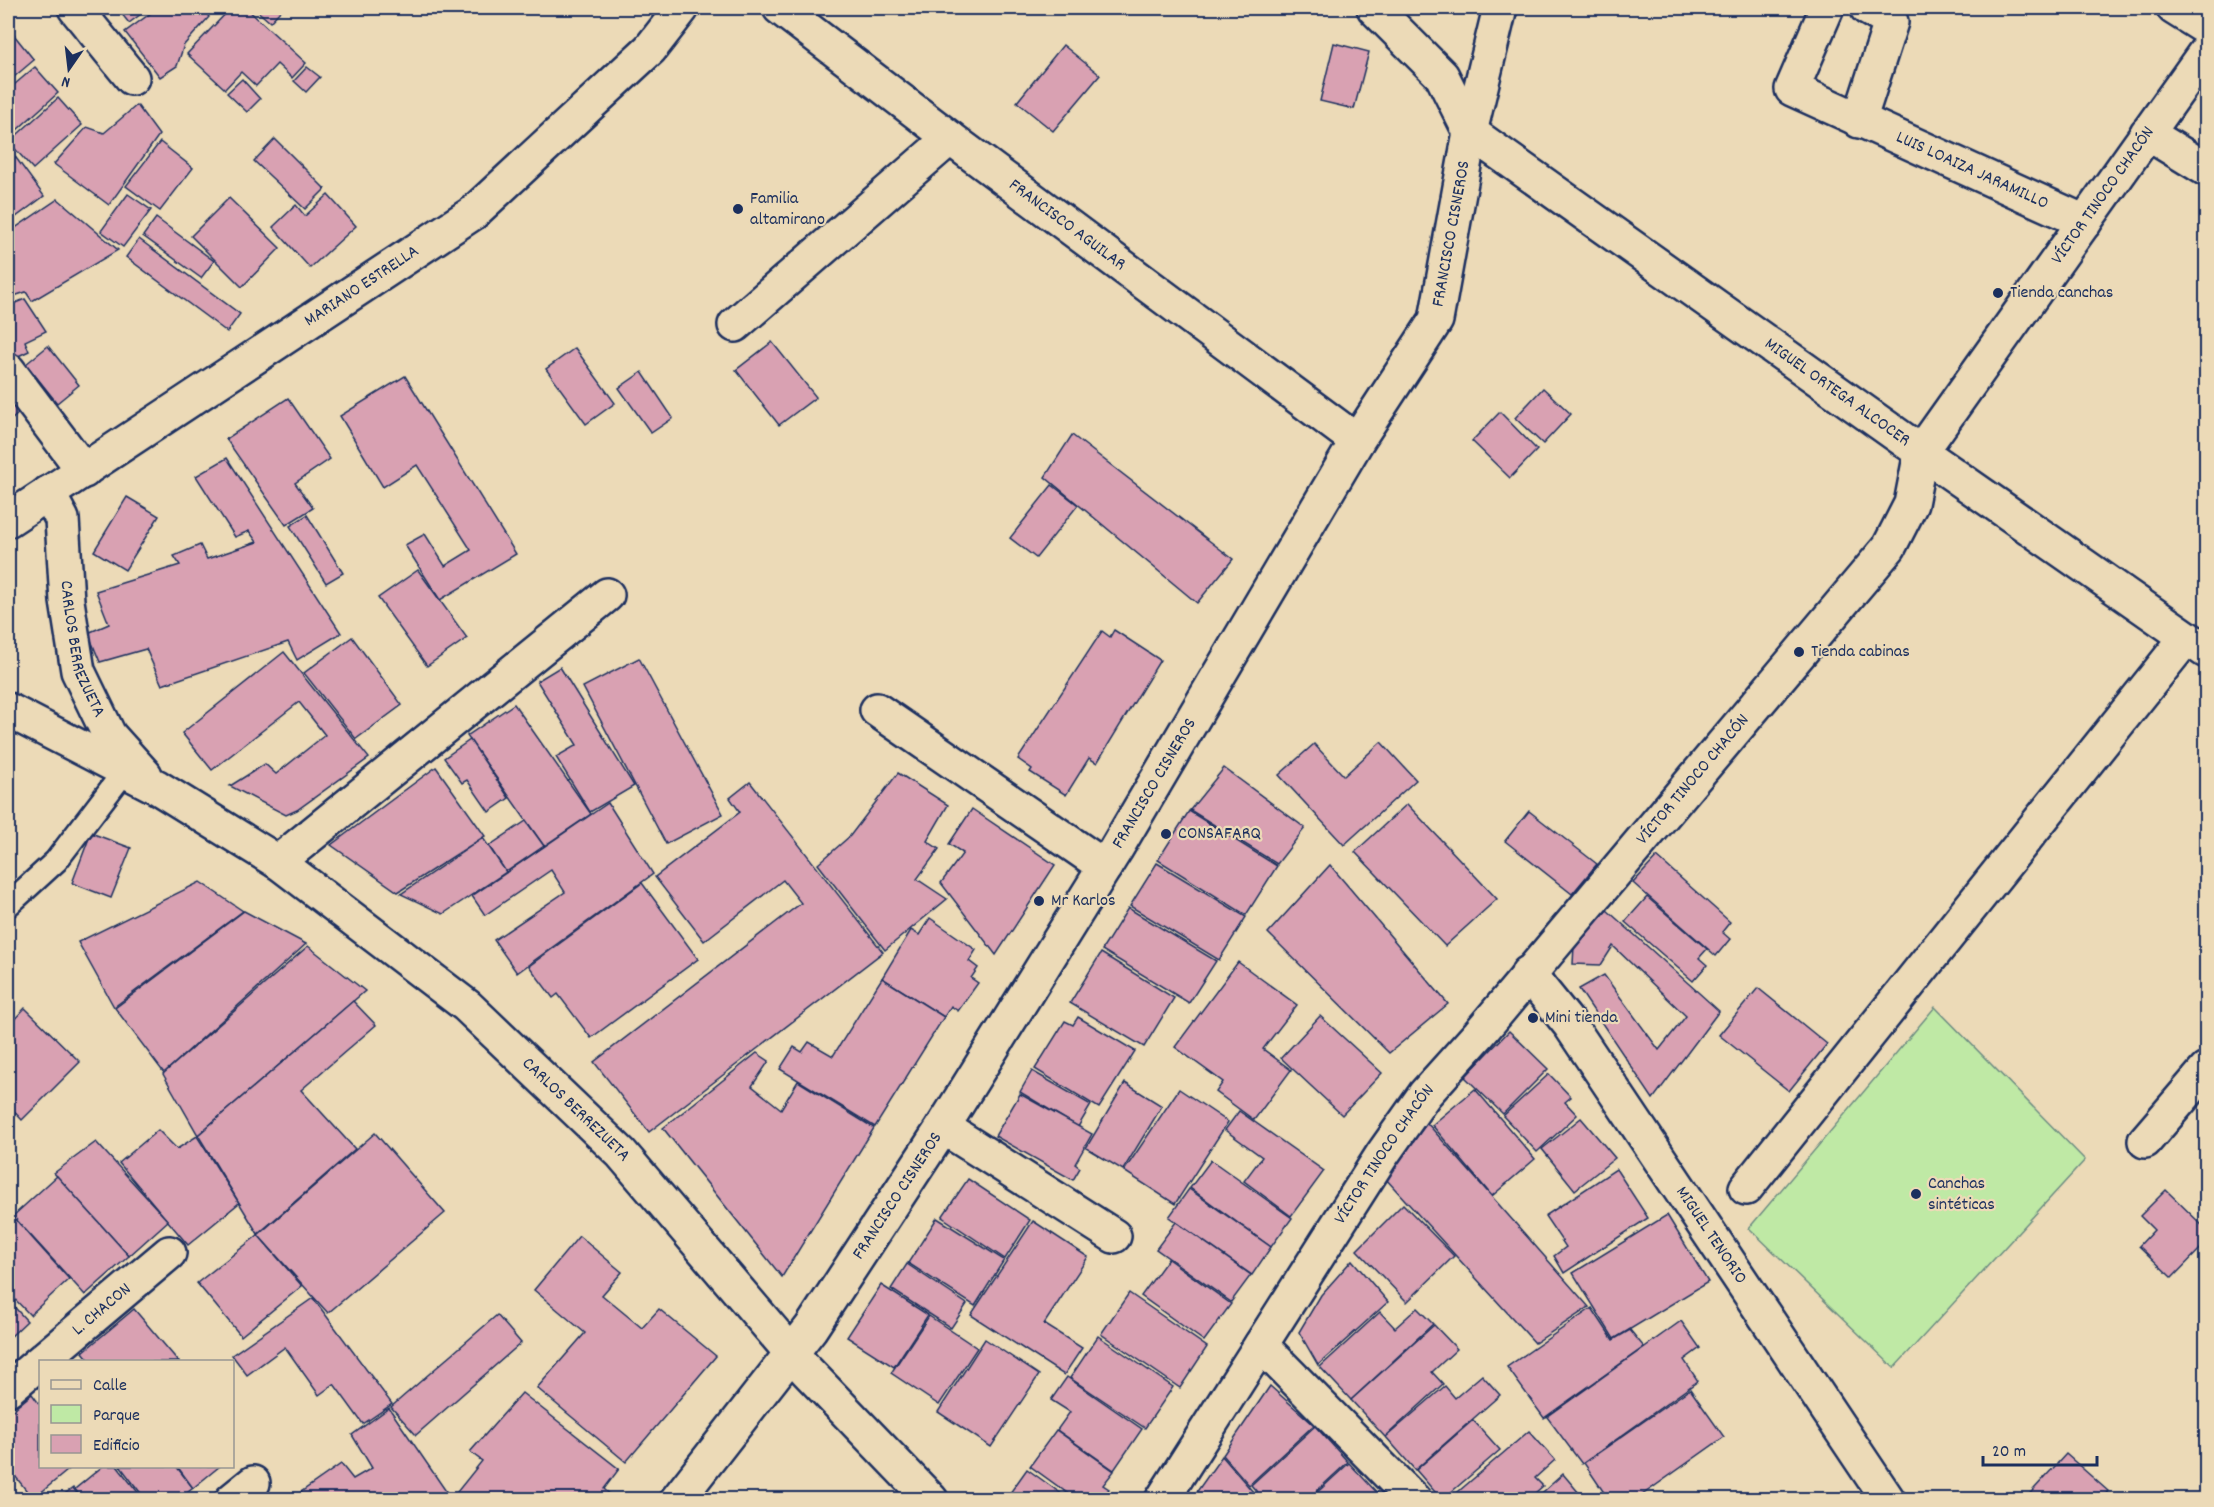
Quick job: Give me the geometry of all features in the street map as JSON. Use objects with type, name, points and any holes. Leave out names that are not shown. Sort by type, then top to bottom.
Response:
[{"type":"street","points":[[75,8],[132,78]]},
{"type":"street","name":"MARIANO ESTRELLA","points":[[8,520],[473,213],[650,49],[682,8]]},
{"type":"street","name":"FRANCISCO AGUILAR","points":[[780,8],[950,138],[1357,441]]},
{"type":"street","points":[[1374,8],[1442,76],[1470,132]]},
{"type":"street","name":"FRANCISCO CISNEROS","points":[[677,1500],[811,1328],[943,1128],[1105,867],[1357,441],[1436,321],[1470,132],[1500,8]]},
{"type":"street","name":"LUIS LOAIZA JARAMILLO","points":[[1827,8],[1792,89],[2085,222]]},
{"type":"street","points":[[1859,121],[1891,22],[1867,8]]},
{"type":"street","points":[[2174,8],[2206,28]]},
{"type":"street","name":"VÍCTOR TINOCO CHACÓN","points":[[1162,1500],[1382,1155],[1425,1094],[1889,547],[1911,504],[1921,453],[2206,51]]},
{"type":"street","name":"MIGUEL ORTEGA ALCOCER","points":[[1470,132],[1921,453],[2196,644]]},
{"type":"street","points":[[2147,133],[2206,169]]},
{"type":"street","points":[[735,325],[950,138]]},
{"type":"street","points":[[8,370],[84,471]]},
{"type":"street","name":"CARLOS BERREZUETA","points":[[48,493],[62,519],[68,602],[78,671],[109,735],[157,787]]},
{"type":"street","points":[[279,862],[607,595]]},
{"type":"street","points":[[1746,1188],[2196,644]]},
{"type":"street","name":"CARLOS BERREZUETA","points":[[8,710],[124,772],[157,787],[279,862],[467,1005],[621,1152],[791,1352],[931,1500]]},
{"type":"street","points":[[877,710],[1105,867]]},
{"type":"street","name":"MIGUEL TENORIO","points":[[1528,973],[1570,1025],[1888,1500]]},
{"type":"street","points":[[2145,1141],[2206,1070]]},
{"type":"street","points":[[943,1128],[1114,1236]]},
{"type":"street","name":"L. CHACON","points":[[42,1360],[169,1253]]},
{"type":"street","points":[[1261,1345],[1414,1500]]},
{"type":"street","name":"L. CHACON","points":[[8,1389],[39,1363]]},
{"type":"lane","points":[[8,905],[56,861],[124,772]]},
{"type":"green space","name":"Canchas sintéticas","points":[[1935,1007],[2085,1160],[1894,1368],[1749,1228]]},
{"type":"building","points":[[117,8],[149,8],[129,23]]},
{"type":"building","points":[[158,8],[203,8],[209,17],[184,45],[177,66],[160,77],[125,32]]},
{"type":"building","points":[[231,8],[246,8],[306,63],[292,78],[277,64],[256,86],[241,72],[225,89],[187,54]]},
{"type":"building","points":[[254,8],[283,8],[270,22]]},
{"type":"building","points":[[10,30],[34,60],[8,82],[8,33]]},
{"type":"building","points":[[1334,43],[1369,52],[1354,109],[1320,101]]},
{"type":"building","points":[[1063,45],[1100,75],[1053,131],[1017,102]]},
{"type":"building","points":[[35,67],[58,93],[8,138],[8,90]]},
{"type":"building","points":[[307,67],[320,77],[306,92],[294,81]]},
{"type":"building","points":[[242,79],[260,99],[247,112],[227,93]]},
{"type":"building","points":[[58,98],[82,125],[33,169],[9,142]]},
{"type":"building","points":[[137,105],[159,135],[109,205],[54,164],[87,127],[104,133]]},
{"type":"building","points":[[275,139],[325,189],[305,209],[254,161]]},
{"type":"building","points":[[160,142],[193,168],[160,211],[126,186]]},
{"type":"building","points":[[8,147],[44,196],[8,223]]},
{"type":"building","points":[[128,194],[151,210],[123,247],[101,231]]},
{"type":"building","points":[[328,195],[356,226],[310,268],[273,227],[296,205],[305,216]]},
{"type":"building","points":[[229,198],[280,248],[242,287],[191,236]]},
{"type":"building","points":[[58,199],[118,250],[32,301],[26,292],[8,298],[8,233]]},
{"type":"building","points":[[156,218],[214,261],[201,278],[143,236]]},
{"type":"building","points":[[139,239],[240,314],[227,332],[126,257]]},
{"type":"building","points":[[25,299],[46,331],[25,341],[29,351],[16,357],[8,348],[8,306]]},
{"type":"building","points":[[772,342],[816,397],[779,425],[736,370]]},
{"type":"building","points":[[48,346],[79,385],[57,403],[26,364]]},
{"type":"building","points":[[575,348],[615,403],[586,424],[546,369]]},
{"type":"building","points":[[642,372],[673,418],[651,433],[619,388]]},
{"type":"building","points":[[405,376],[516,554],[440,600],[405,545],[425,534],[445,566],[471,550],[417,465],[383,487],[340,416]]},
{"type":"building","points":[[1543,388],[1571,414],[1543,444],[1515,418]]},
{"type":"building","points":[[8,397],[20,412],[8,423]]},
{"type":"building","points":[[288,398],[330,459],[295,483],[313,508],[286,525],[226,439]]},
{"type":"building","points":[[1500,412],[1537,450],[1510,478],[1472,441]]},
{"type":"building","points":[[1072,435],[1233,559],[1197,603],[1045,477]]},
{"type":"building","points":[[227,458],[341,633],[297,660],[288,642],[162,685],[146,649],[100,662],[88,633],[109,624],[96,591],[180,565],[174,556],[200,545],[207,559],[257,542],[249,531],[235,537],[196,476]]},
{"type":"building","points":[[1052,485],[1078,505],[1036,558],[1010,538]]},
{"type":"building","points":[[127,497],[159,516],[125,570],[94,551]]},
{"type":"building","points":[[307,515],[343,573],[326,583],[290,526]]},
{"type":"building","points":[[418,570],[467,638],[427,666],[378,598]]},
{"type":"building","points":[[1114,630],[1160,660],[1097,763],[1089,758],[1066,795],[1030,772],[1032,769],[1018,759],[1102,631],[1110,637]]},
{"type":"building","points":[[352,637],[402,705],[356,739],[304,673]]},
{"type":"building","points":[[284,652],[369,758],[297,810],[286,815],[230,786],[265,764],[276,774],[325,735],[299,702],[212,770],[182,733]]},
{"type":"building","points":[[639,658],[723,814],[666,844],[583,687]]},
{"type":"building","points":[[560,667],[634,786],[590,812],[556,757],[577,745],[537,681]]},
{"type":"building","points":[[514,704],[591,814],[544,846],[467,736]]},
{"type":"building","points":[[470,740],[509,798],[489,812],[467,780],[462,783],[444,758]]},
{"type":"building","points":[[1381,742],[1416,780],[1344,845],[1279,775],[1314,744],[1344,776]]},
{"type":"building","points":[[436,767],[485,836],[398,892],[331,845]]},
{"type":"building","points":[[1224,768],[1305,828],[1277,864],[1190,810]]},
{"type":"building","points":[[898,773],[948,805],[927,841],[939,849],[917,879],[947,899],[885,950],[818,864],[850,836]]},
{"type":"building","points":[[750,782],[883,952],[649,1132],[594,1062],[801,903],[783,880],[704,941],[655,877],[740,812],[730,798]]},
{"type":"building","points":[[608,803],[653,874],[517,973],[494,940],[565,892],[551,870],[485,915],[472,896]]},
{"type":"building","points":[[1407,804],[1497,899],[1445,946],[1355,852]]},
{"type":"building","points":[[972,809],[1055,865],[996,955],[941,883],[963,853],[949,844]]},
{"type":"building","points":[[1189,811],[1277,866],[1246,915],[1158,860]]},
{"type":"building","points":[[1529,811],[1597,864],[1572,894],[1505,841]]},
{"type":"building","points":[[526,821],[544,846],[506,872],[489,846]]},
{"type":"building","points":[[91,833],[131,848],[111,898],[72,883]]},
{"type":"building","points":[[483,838],[506,872],[443,914],[401,894]]},
{"type":"building","points":[[1657,857],[1730,922],[1722,932],[1730,939],[1716,956],[1633,883]]},
{"type":"building","points":[[1157,863],[1246,917],[1219,960],[1130,906]]},
{"type":"building","points":[[1330,865],[1448,1004],[1389,1053],[1268,933]]},
{"type":"building","points":[[200,882],[243,911],[114,1007],[78,942]]},
{"type":"building","points":[[642,883],[698,959],[591,1038],[558,994],[553,998],[529,966]]},
{"type":"building","points":[[1647,897],[1707,949],[1699,958],[1707,965],[1693,981],[1625,922]]},
{"type":"building","points":[[1128,908],[1216,961],[1189,1003],[1102,950]]},
{"type":"building","points":[[1607,910],[1719,1011],[1653,1099],[1579,989],[1604,975],[1659,1050],[1686,1016],[1613,946],[1601,965],[1573,964],[1574,946]]},
{"type":"building","points":[[244,911],[306,944],[164,1073],[115,1008]]},
{"type":"building","points":[[930,918],[976,950],[969,961],[978,968],[971,978],[978,983],[958,1011],[951,1006],[944,1017],[882,978],[911,930],[919,935]]},
{"type":"building","points":[[308,946],[365,991],[198,1135],[163,1074]]},
{"type":"building","points":[[1101,953],[1174,998],[1144,1047],[1070,1003]]},
{"type":"building","points":[[1238,962],[1297,1005],[1263,1049],[1291,1070],[1254,1120],[1216,1092],[1223,1082],[1175,1047]]},
{"type":"building","points":[[882,978],[944,1017],[875,1127],[780,1069],[794,1047],[802,1052],[809,1042],[833,1056]]},
{"type":"building","points":[[1758,988],[1827,1044],[1789,1091],[1719,1035]]},
{"type":"building","points":[[353,1001],[376,1025],[301,1090],[355,1149],[258,1234],[198,1135]]},
{"type":"building","points":[[25,1008],[80,1062],[22,1120],[8,1105],[8,1026]]},
{"type":"building","points":[[1320,1016],[1382,1073],[1342,1115],[1281,1058]]},
{"type":"building","points":[[1078,1017],[1135,1051],[1099,1108],[1035,1069],[1065,1021],[1073,1025]]},
{"type":"building","points":[[1509,1031],[1548,1069],[1503,1114],[1465,1077]]},
{"type":"building","points":[[757,1053],[769,1061],[752,1086],[781,1109],[798,1081],[874,1128],[782,1277],[663,1128]]},
{"type":"building","points":[[1032,1071],[1091,1105],[1078,1127],[1020,1092]]},
{"type":"building","points":[[1549,1074],[1571,1097],[1565,1102],[1577,1115],[1537,1152],[1503,1116]]},
{"type":"building","points":[[1125,1083],[1162,1106],[1123,1170],[1086,1148]]},
{"type":"building","points":[[1179,1089],[1228,1122],[1175,1204],[1124,1171]]},
{"type":"building","points":[[1475,1089],[1535,1159],[1492,1196],[1432,1125]]},
{"type":"building","points":[[1020,1094],[1092,1134],[1075,1164],[1080,1168],[1073,1180],[995,1136]]},
{"type":"building","points":[[1239,1111],[1324,1171],[1291,1216],[1244,1181],[1262,1157],[1225,1130]]},
{"type":"building","points":[[1581,1118],[1615,1158],[1575,1190],[1542,1149]]},
{"type":"building","points":[[1427,1123],[1589,1307],[1535,1343],[1385,1178]]},
{"type":"building","points":[[158,1130],[177,1149],[197,1136],[239,1203],[188,1245],[119,1163]]},
{"type":"building","points":[[375,1133],[445,1213],[328,1313],[258,1235]]},
{"type":"building","points":[[96,1142],[168,1221],[129,1256],[54,1173]]},
{"type":"building","points":[[1211,1160],[1292,1218],[1271,1247],[1190,1188]]},
{"type":"building","points":[[1616,1169],[1648,1218],[1564,1273],[1554,1256],[1566,1247],[1545,1216]]},
{"type":"building","points":[[57,1176],[129,1256],[85,1295],[13,1216]]},
{"type":"building","points":[[968,1179],[1030,1220],[1005,1259],[942,1217]]},
{"type":"building","points":[[1189,1189],[1271,1247],[1252,1275],[1169,1217]]},
{"type":"building","points":[[2166,1190],[2206,1229],[2206,1243],[2172,1278],[2139,1246],[2154,1230],[2140,1216]]},
{"type":"building","points":[[1403,1204],[1454,1256],[1407,1302],[1357,1250]]},
{"type":"building","points":[[8,1211],[69,1279],[30,1315],[8,1292]]},
{"type":"building","points":[[1667,1215],[1708,1282],[1614,1339],[1573,1273]]},
{"type":"building","points":[[937,1218],[1004,1260],[975,1306],[908,1263]]},
{"type":"building","points":[[1033,1221],[1088,1257],[1044,1324],[1082,1348],[1064,1375],[971,1315]]},
{"type":"building","points":[[1176,1222],[1251,1275],[1231,1302],[1156,1249]]},
{"type":"building","points":[[258,1235],[302,1286],[241,1336],[197,1283]]},
{"type":"building","points":[[579,1236],[622,1272],[602,1295],[642,1328],[659,1309],[716,1356],[626,1462],[537,1388],[585,1333],[534,1290]]},
{"type":"building","points":[[1168,1259],[1231,1304],[1204,1341],[1141,1296]]},
{"type":"building","points":[[1352,1260],[1388,1302],[1318,1365],[1299,1332],[1321,1295]]},
{"type":"building","points":[[907,1264],[967,1304],[951,1328],[891,1289]]},
{"type":"building","points":[[881,1285],[928,1315],[894,1367],[847,1337]]},
{"type":"building","points":[[1129,1293],[1207,1347],[1180,1388],[1101,1334]]},
{"type":"building","points":[[313,1298],[392,1404],[363,1424],[334,1384],[319,1395],[285,1347],[247,1375],[232,1355]]},
{"type":"building","points":[[8,1300],[27,1321],[8,1339]]},
{"type":"building","points":[[1417,1308],[1433,1324],[1351,1400],[1320,1367],[1380,1312],[1395,1328]]},
{"type":"building","points":[[1592,1308],[1613,1340],[1630,1330],[1644,1347],[1544,1418],[1507,1367]]},
{"type":"building","points":[[134,1309],[177,1360],[89,1360],[83,1352]]},
{"type":"building","points":[[497,1315],[521,1343],[416,1435],[391,1407]]},
{"type":"building","points":[[929,1316],[977,1348],[939,1405],[891,1373]]},
{"type":"building","points":[[1681,1321],[1700,1348],[1684,1360],[1698,1381],[1582,1464],[1547,1417]]},
{"type":"building","points":[[1434,1325],[1457,1349],[1432,1372],[1443,1384],[1385,1437],[1351,1400]]},
{"type":"building","points":[[1098,1336],[1173,1387],[1145,1428],[1070,1378]]},
{"type":"building","points":[[985,1339],[1039,1375],[991,1447],[938,1412]]},
{"type":"building","points":[[1482,1375],[1500,1395],[1415,1470],[1386,1437],[1445,1386],[1455,1398]]},
{"type":"building","points":[[1067,1377],[1142,1429],[1114,1470],[1057,1430],[1070,1412],[1051,1400]]},
{"type":"building","points":[[1270,1386],[1314,1425],[1249,1485],[1223,1455]]},
{"type":"building","points":[[1690,1389],[1724,1437],[1635,1500],[1609,1500],[1584,1463]]},
{"type":"building","points":[[522,1393],[619,1469],[604,1489],[616,1500],[524,1500],[520,1496],[517,1500],[455,1500],[453,1497],[482,1461],[470,1452]]},
{"type":"building","points":[[32,1394],[39,1404],[39,1468],[71,1468],[33,1499],[8,1467],[8,1414]]},
{"type":"building","points":[[389,1408],[452,1500],[306,1500],[301,1492],[341,1464],[353,1479],[372,1468],[352,1435]]},
{"type":"building","points":[[1473,1420],[1500,1450],[1442,1500],[1416,1470]]},
{"type":"building","points":[[1315,1426],[1348,1462],[1307,1500],[1264,1500],[1251,1485]]},
{"type":"building","points":[[1056,1430],[1114,1471],[1103,1485],[1109,1489],[1101,1500],[1077,1500],[1030,1466]]},
{"type":"building","points":[[1529,1431],[1555,1460],[1535,1478],[1543,1486],[1527,1500],[1452,1497]]},
{"type":"building","points":[[2066,1454],[2108,1491],[2101,1500],[2024,1500]]},
{"type":"building","points":[[1222,1456],[1260,1500],[1191,1500]]},
{"type":"building","points":[[1349,1463],[1383,1499],[1309,1500]]},
{"type":"building","points":[[101,1468],[119,1468],[144,1500],[83,1500],[75,1489]]},
{"type":"building","points":[[122,1468],[178,1468],[193,1488],[178,1500],[146,1500]]},
{"type":"building","points":[[178,1468],[218,1468],[193,1488]]},
{"type":"building","points":[[1027,1469],[1070,1500],[1005,1500]]},
{"type":"building","points":[[1563,1474],[1585,1500],[1534,1500]]},
{"type":"building","points":[[73,1488],[82,1500],[56,1500]]},
{"type":"place","name":"Familia altamirano","points":[[738,209]]},
{"type":"place","name":"Tienda canchas","points":[[1998,293]]},
{"type":"place","name":"Tienda cabinas","points":[[1799,652]]},
{"type":"place","name":"CONSAFARQ","points":[[1166,834]]},
{"type":"place","name":"Mr Karlos","points":[[1039,901]]},
{"type":"place","name":"Mini tienda","points":[[1533,1018]]},
{"type":"place","name":"Canchas sintéticas","points":[[1916,1194]]}]
